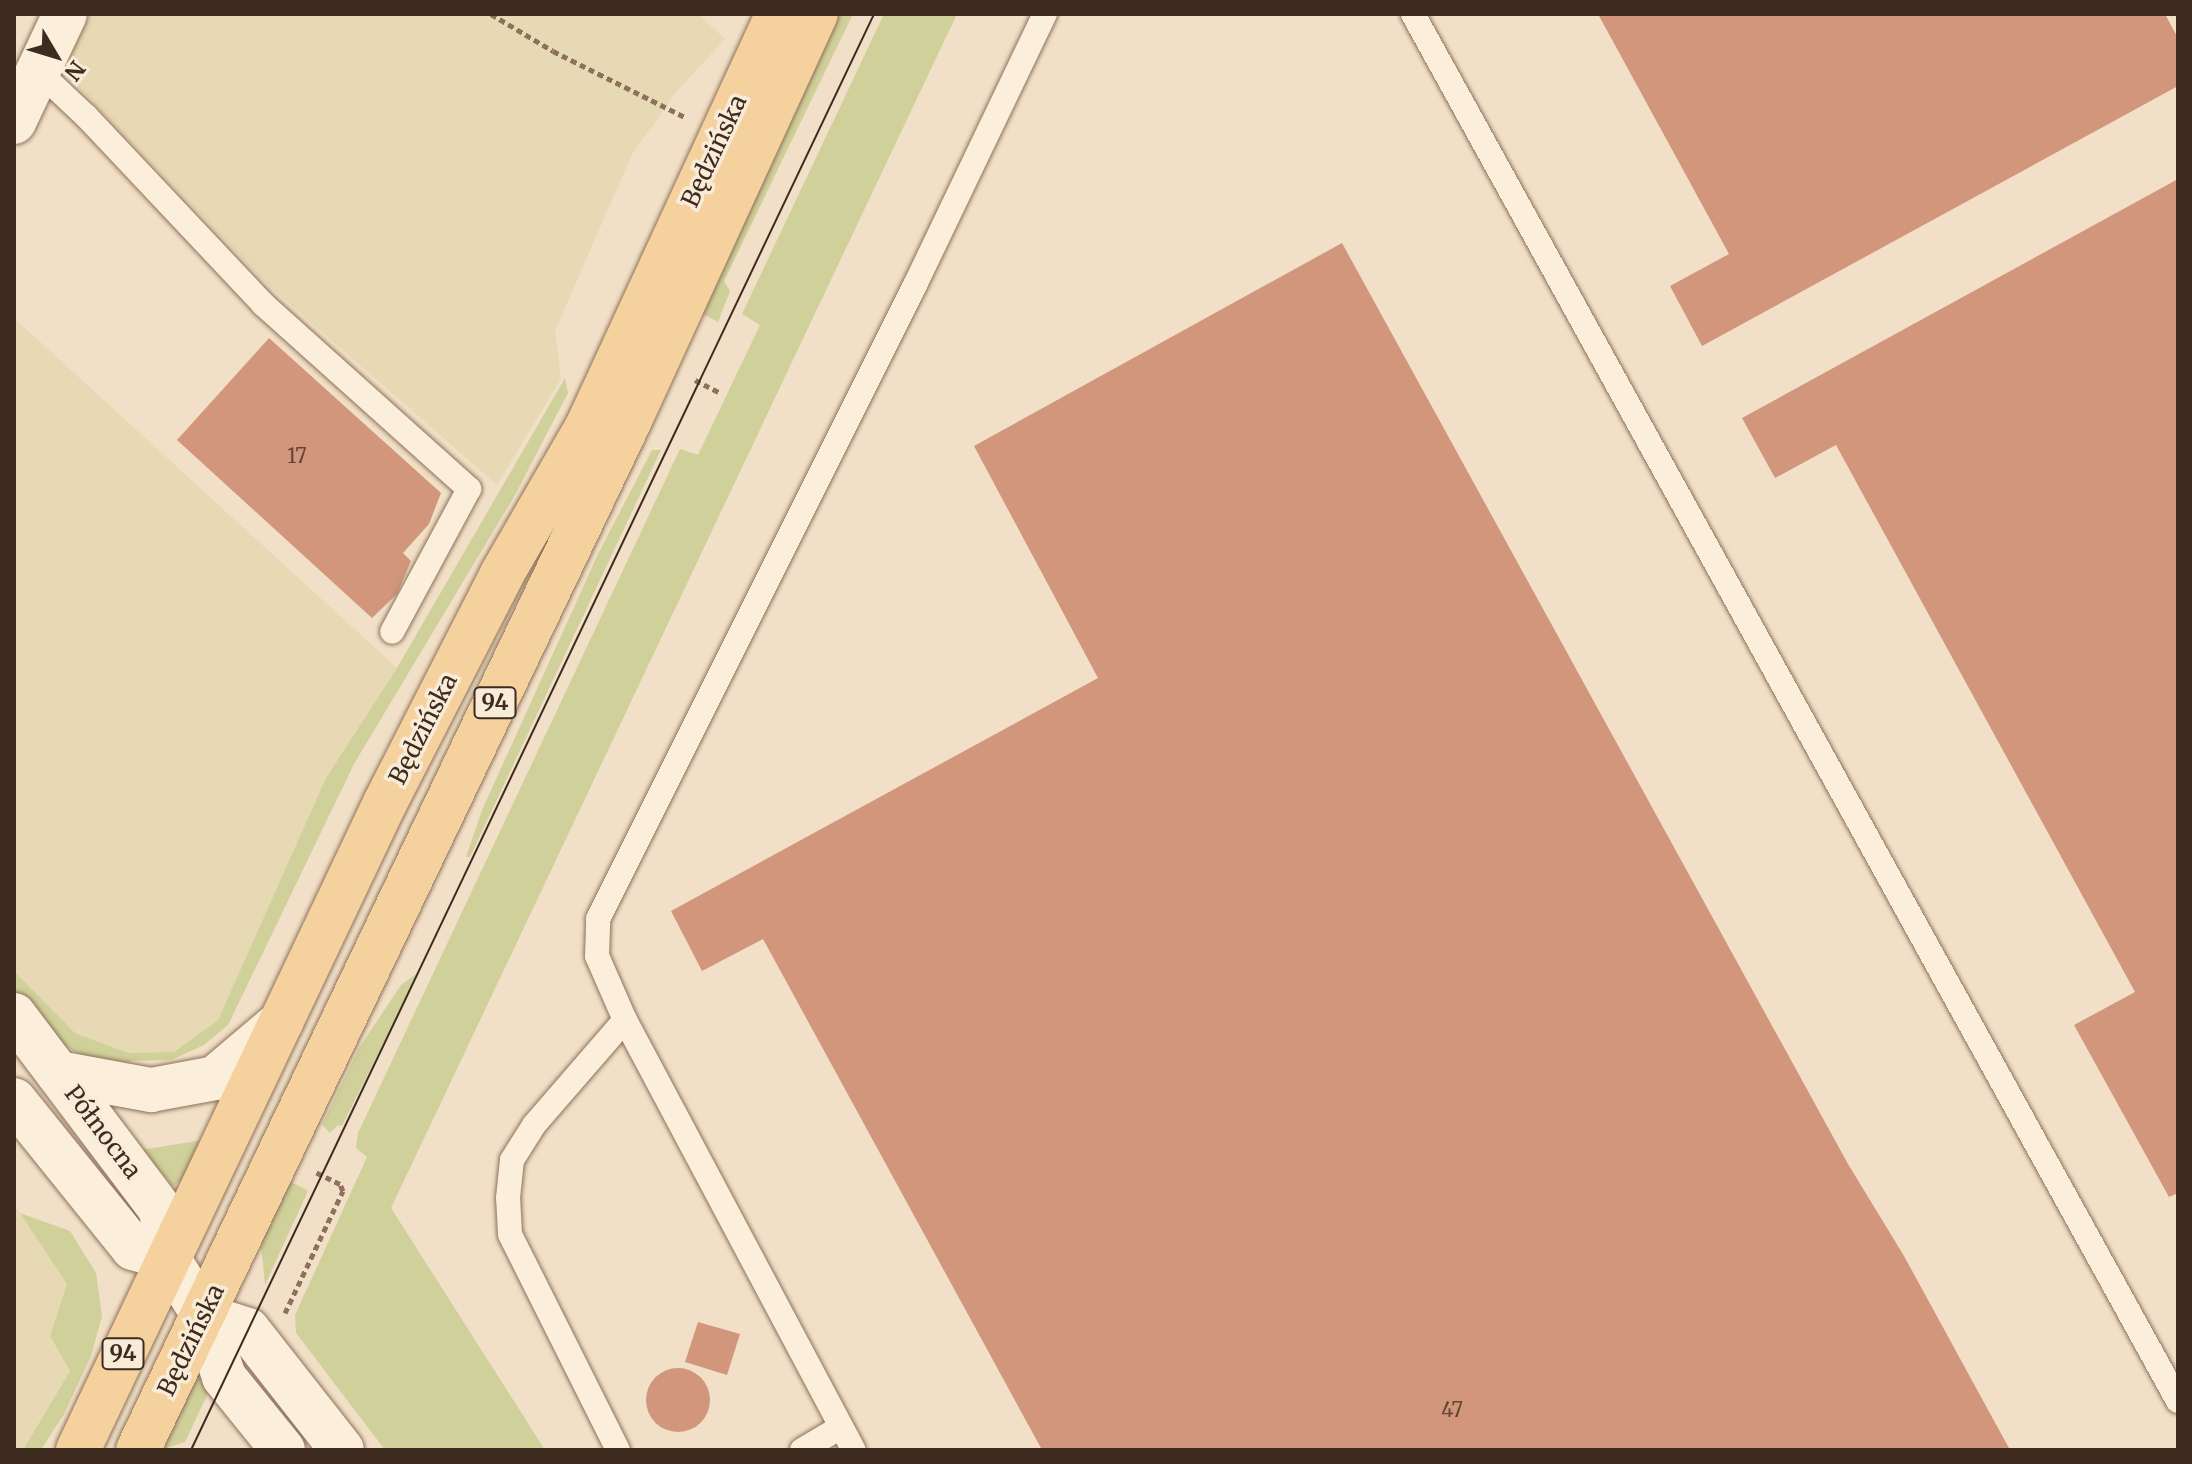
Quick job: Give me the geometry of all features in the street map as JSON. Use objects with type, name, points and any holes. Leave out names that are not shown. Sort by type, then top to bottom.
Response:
[{"type":"main road","name":"Będzińska","points":[[78,1450],[385,803],[495,588],[587,427],[778,14]]},
{"type":"main road","name":"Będzińska","points":[[138,1450],[629,422],[816,14]]},
{"type":"street","points":[[14,122],[65,14]]},
{"type":"street","name":"Północna","points":[[14,1015],[161,1210],[168,1258],[204,1316],[224,1377],[283,1450]]},
{"type":"street","points":[[58,1073],[151,1090],[215,1078],[281,1022]]},
{"type":"street","name":"Północna","points":[[14,1100],[133,1248],[168,1258]]},
{"type":"street","points":[[204,1316],[248,1330],[342,1450]]},
{"type":"lane","points":[[854,1450],[625,1020],[597,956],[598,919],[915,285],[1045,14]]},
{"type":"lane","points":[[1413,14],[2178,1401]]},
{"type":"lane","points":[[38,71],[86,116],[263,304],[469,489],[392,632]]},
{"type":"lane","points":[[618,1450],[510,1234],[508,1198],[512,1160],[534,1125],[625,1020]]},
{"type":"lane","points":[[802,1450],[841,1427]]},
{"type":"path","points":[[491,14],[553,51],[722,134]]},
{"type":"shaded area","points":[[90,14],[698,14],[725,39],[678,90],[632,154],[555,331],[561,379],[497,485],[266,283],[63,71]]},
{"type":"shaded area","points":[[14,318],[397,668],[326,778],[218,1020],[174,1052],[126,1054],[75,1033],[14,971]]},
{"type":"shaded area","points":[[14,1204],[67,1284],[50,1336],[70,1371],[23,1450],[14,1450]]},
{"type":"green space","points":[[838,14],[853,14],[724,281],[730,291],[718,322],[695,310]]},
{"type":"green space","points":[[884,14],[957,14],[391,1208],[545,1450],[385,1450],[296,1333],[295,1315],[367,1157],[356,1148],[358,1133],[680,449],[698,455],[760,325],[742,314]]},
{"type":"green space","points":[[565,378],[568,393],[515,495],[354,764],[228,1025],[204,1045],[171,1060],[130,1061],[129,1072],[89,1059],[54,1040],[14,997],[14,971],[75,1033],[128,1053],[174,1052],[218,1020],[326,778],[397,668]]},
{"type":"green space","points":[[652,450],[661,450],[470,857],[466,857],[482,810],[599,552]]},
{"type":"green space","points":[[419,972],[342,1126],[338,1125],[330,1133],[322,1125],[359,1048],[401,985]]},
{"type":"green space","points":[[203,1140],[184,1179],[173,1186],[141,1150]]},
{"type":"green space","points":[[286,1179],[308,1191],[265,1285],[261,1246]]},
{"type":"green space","points":[[20,1213],[70,1231],[96,1273],[102,1316],[91,1356],[64,1414],[41,1450],[23,1450],[70,1371],[50,1336],[67,1284]]},
{"type":"green space","points":[[199,1374],[211,1387],[185,1442],[163,1449],[195,1375]]},
{"type":"building","points":[[1598,14],[2165,14],[2178,38],[2178,86],[1702,346],[1670,286],[1729,254]]},
{"type":"building","points":[[2178,179],[2178,1193],[2169,1197],[2074,1025],[2135,992],[1836,445],[1775,478],[1742,418]]},
{"type":"building","points":[[1342,243],[1848,1164],[1904,1256],[2010,1450],[1042,1450],[763,939],[702,971],[671,911],[1098,678],[974,446]]},
{"type":"building","points":[[269,338],[441,493],[429,524],[403,553],[411,561],[397,594],[372,618],[177,440]]},
{"type":"building","points":[[698,1322],[740,1334],[727,1375],[685,1362]]},
{"type":"building","points":[[672,1368],[684,1368],[701,1377],[708,1388],[708,1412],[701,1423],[684,1432],[672,1432],[660,1427],[651,1418],[646,1406],[646,1394],[651,1382],[660,1373]]},
{"type":"tram line","points":[[191,1450],[874,14]]}]
